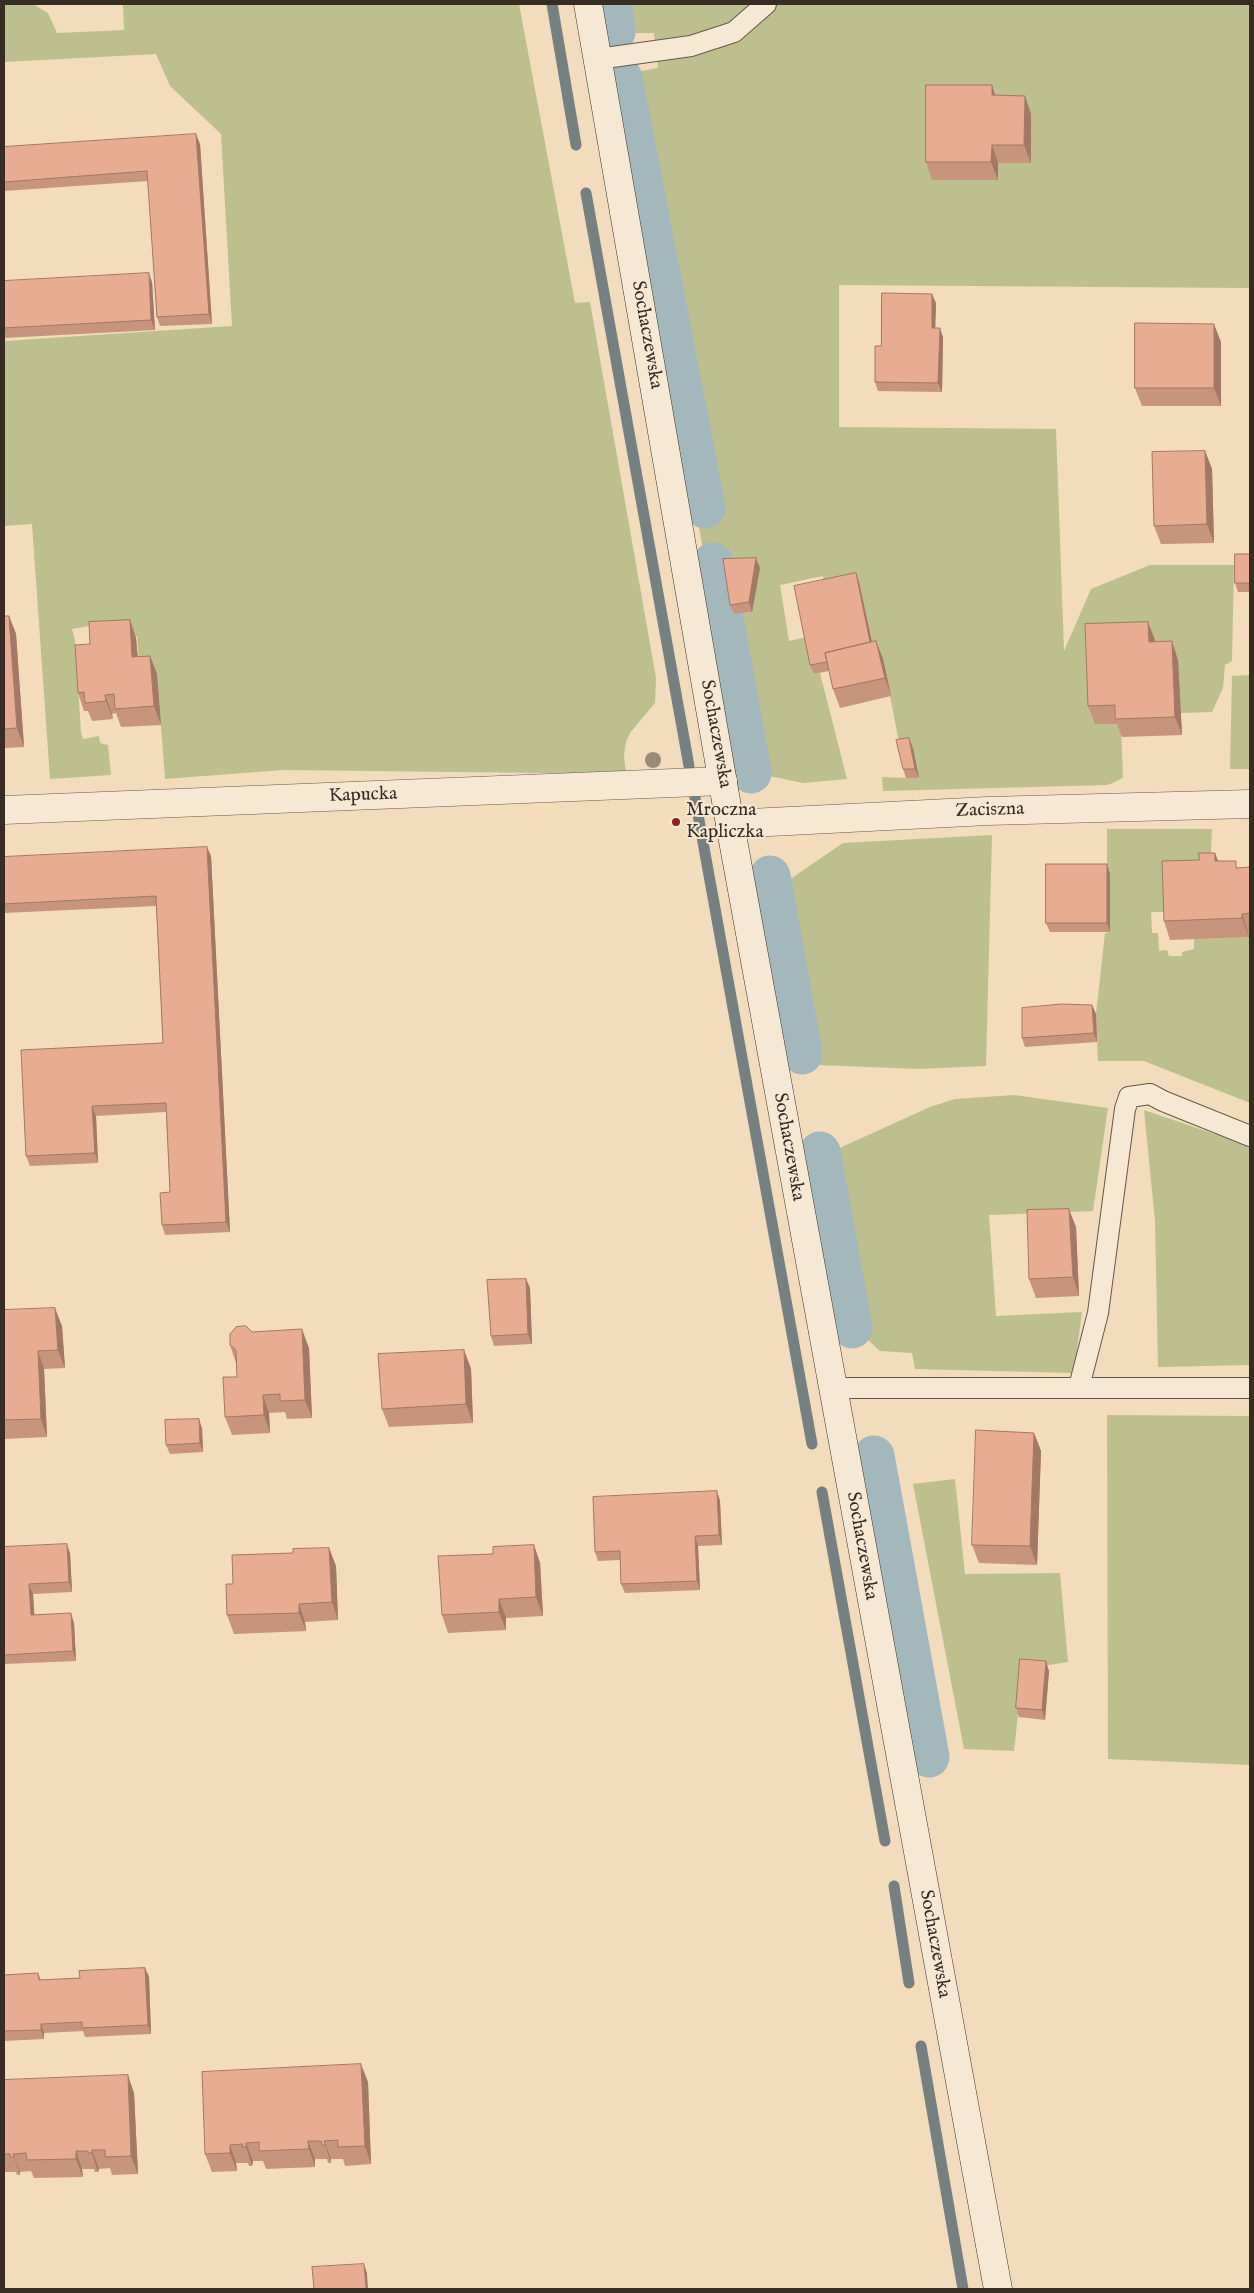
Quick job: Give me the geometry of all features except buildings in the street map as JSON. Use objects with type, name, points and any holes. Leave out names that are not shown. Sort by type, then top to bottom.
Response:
[{"type":"street","name":"Sochaczewska","points":[[588,4],[730,824],[998,2289]]},
{"type":"street","name":"Kapucka","points":[[4,810],[723,781]]},
{"type":"street","name":"Zaciszna","points":[[730,824],[988,811],[1250,804]]},
{"type":"lane","points":[[598,60],[691,46],[717,38],[734,32],[766,4]]},
{"type":"lane","points":[[1079,1387],[1098,1313],[1124,1109],[1129,1097],[1150,1094],[1250,1136]]},
{"type":"lane","points":[[832,1388],[1250,1388]]},
{"type":"green space","points":[[4,4],[33,4],[48,13],[57,33],[124,30],[123,4],[519,4],[575,303],[590,302],[656,678],[655,703],[630,733],[626,742],[624,755],[626,774],[283,770],[165,779],[157,674],[140,675],[137,636],[107,638],[106,623],[72,629],[75,640],[81,732],[83,739],[99,736],[100,743],[108,745],[111,775],[50,779],[32,524],[4,526],[4,341],[232,326],[221,134],[170,86],[156,54],[4,62]]},
{"type":"green space","points":[[628,4],[1250,4],[1250,288],[839,285],[839,427],[1056,429],[1064,651],[1091,589],[1150,565],[1234,565],[1232,661],[1225,665],[1223,688],[1212,712],[1180,713],[1121,724],[1123,778],[1108,785],[883,791],[882,777],[906,778],[883,660],[825,589],[823,576],[780,585],[789,641],[806,637],[814,674],[820,673],[847,779],[803,783],[760,774],[734,614],[752,612],[726,569],[707,571],[649,259],[672,254],[641,71],[658,68],[654,33],[633,33]]},
{"type":"green space","points":[[1250,675],[1250,769],[1230,769],[1232,676]]},
{"type":"green space","points":[[1107,829],[1212,829],[1210,871],[1170,912],[1151,912],[1152,933],[1158,933],[1159,951],[1167,950],[1169,956],[1182,956],[1182,952],[1194,949],[1194,939],[1248,937],[1248,932],[1250,932],[1250,1103],[1144,1061],[1098,1061],[1096,1014],[1105,933],[1110,932],[1110,874],[1107,874]]},
{"type":"green space","points":[[992,835],[986,1066],[918,1069],[818,1065],[786,882],[843,843]]},
{"type":"green space","points":[[1014,1095],[1108,1108],[1093,1211],[989,1215],[996,1316],[1082,1312],[1074,1373],[915,1369],[912,1353],[880,1351],[869,1341],[833,1151],[930,1107],[955,1099]]},
{"type":"green space","points":[[1144,1110],[1250,1146],[1250,1365],[1158,1367],[1155,1221]]},
{"type":"green space","points":[[1107,1415],[1250,1416],[1250,1765],[1108,1759]]},
{"type":"green space","points":[[955,1479],[965,1574],[1060,1573],[1068,1662],[1023,1669],[1014,1751],[964,1749],[913,1484]]},
{"type":"waterway","points":[[552,4],[576,145]]},
{"type":"waterway","points":[[611,4],[615,32]]},
{"type":"waterway","points":[[622,78],[705,508]]},
{"type":"waterway","points":[[586,193],[689,766]]},
{"type":"waterway","points":[[713,563],[751,773]]},
{"type":"waterway","points":[[695,798],[812,1444]]},
{"type":"waterway","points":[[770,876],[802,1054]]},
{"type":"waterway","points":[[820,1152],[852,1328]]},
{"type":"waterway","points":[[874,1456],[929,1757]]},
{"type":"waterway","points":[[822,1492],[885,1841]]},
{"type":"waterway","points":[[894,1886],[909,1983]]},
{"type":"waterway","points":[[921,2046],[963,2289]]},
{"type":"place","name":"Mroczna Kapliczka","points":[[676,822]]}]
